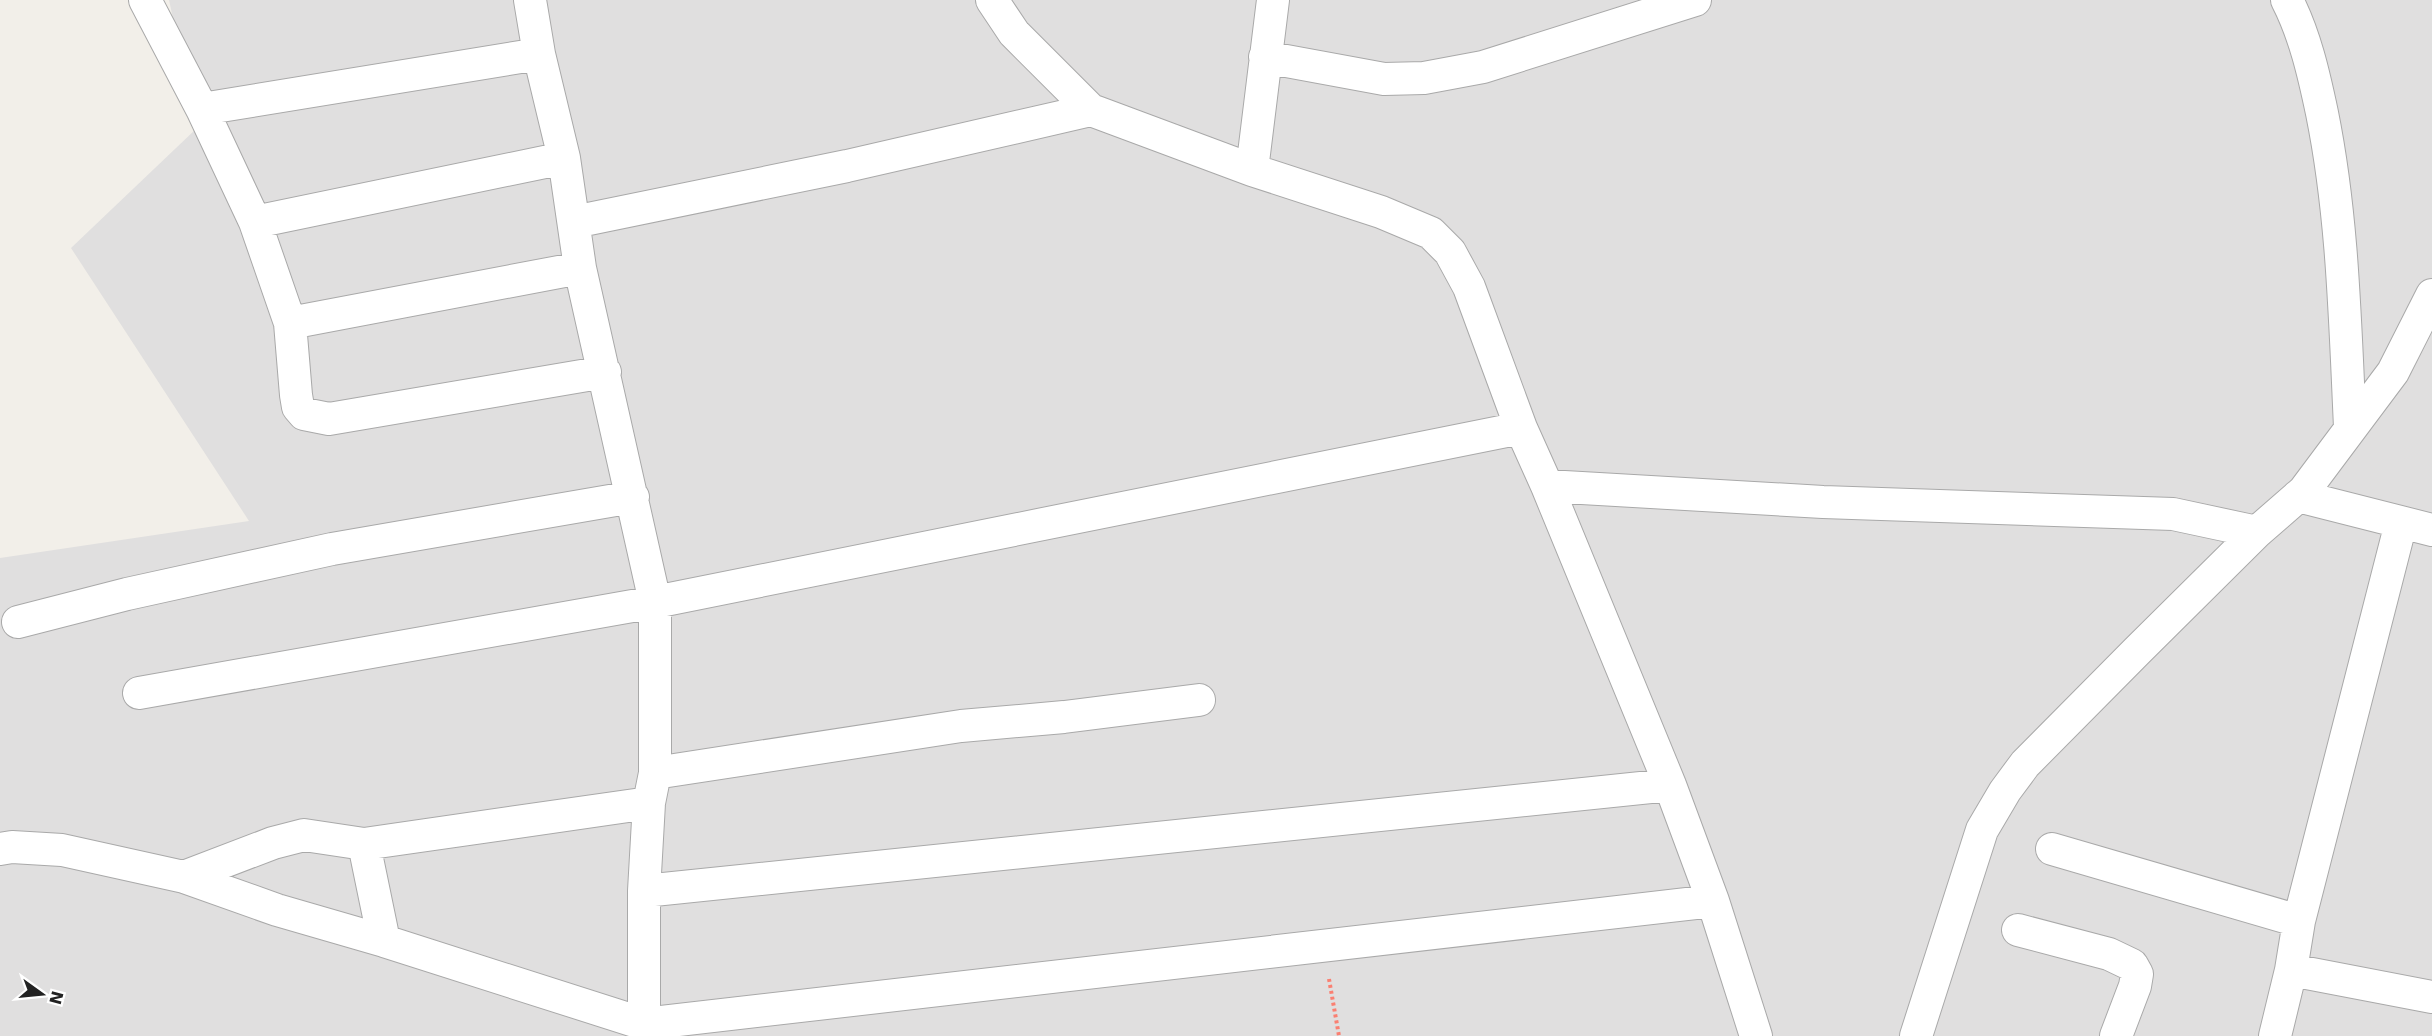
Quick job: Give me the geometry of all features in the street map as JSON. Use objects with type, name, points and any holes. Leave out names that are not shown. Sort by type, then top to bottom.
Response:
[{"type":"street","points":[[145,0],[202,109],[255,222],[290,323],[298,407],[304,414],[329,419],[605,372]]},
{"type":"street","points":[[530,0],[539,54],[564,158],[580,268],[655,602],[652,788],[644,891],[644,1030]]},
{"type":"street","points":[[992,0],[1014,33],[1091,110],[1252,170],[1381,212],[1431,233],[1450,252],[1469,287],[1521,428],[1671,785],[1713,901],[1756,1036]]},
{"type":"street","points":[[1252,170],[1273,0]]},
{"type":"street","points":[[1265,57],[1384,79],[1424,78],[1483,67],[1695,0]]},
{"type":"street","points":[[2287,0],[2301,32],[2314,76],[2327,140],[2340,232],[2350,427]]},
{"type":"street","points":[[202,109],[539,54]]},
{"type":"street","points":[[574,222],[847,166],[1091,110]]},
{"type":"street","points":[[255,222],[564,158]]},
{"type":"street","points":[[290,323],[580,268]]},
{"type":"street","points":[[1916,1036],[1982,830],[2005,791],[2025,764],[2257,532],[2304,490],[2393,372],[2432,295]]},
{"type":"street","points":[[139,693],[655,602],[1521,428]]},
{"type":"street","points":[[1547,486],[1823,502],[2173,514],[2257,532]]},
{"type":"street","points":[[2298,496],[2432,531]]},
{"type":"street","points":[[18,622],[127,594],[333,549],[633,497]]},
{"type":"street","points":[[2275,1036],[2291,970],[2299,921],[2401,522]]},
{"type":"street","points":[[184,877],[273,843],[304,835],[364,844],[961,726],[1064,717],[1199,700]]},
{"type":"street","points":[[644,891],[1671,785]]},
{"type":"street","points":[[364,844],[384,941]]},
{"type":"street","points":[[0,849],[12,847],[62,850],[184,877],[277,910],[384,941],[644,1030],[1323,946],[1713,901]]},
{"type":"street","points":[[2052,849],[2299,921]]},
{"type":"street","points":[[2018,930],[2109,954],[2132,964],[2137,974],[2135,986],[2116,1036]]},
{"type":"street","points":[[2291,970],[2432,997]]},
{"type":"path","points":[[1323,946],[1339,1036]]},
{"type":"shaded area","points":[[169,0],[2432,0],[2432,1036],[0,1036],[0,558],[249,521],[71,248],[197,128]]}]
